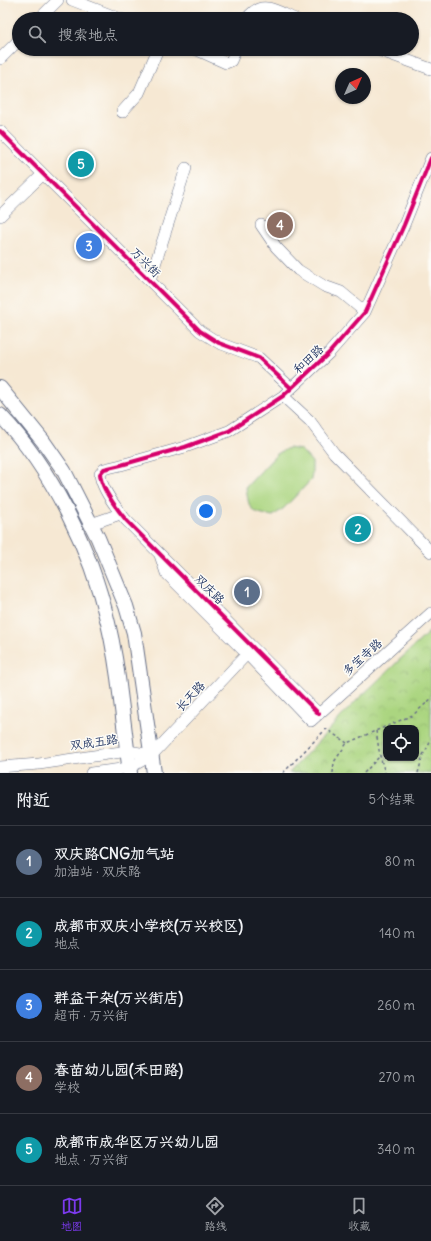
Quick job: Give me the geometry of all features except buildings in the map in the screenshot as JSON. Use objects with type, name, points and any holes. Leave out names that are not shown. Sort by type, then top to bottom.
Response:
[{"type":"main road","points":[[0,388],[43,441],[64,471],[91,524],[126,606],[134,633],[154,773]]},
{"type":"main road","points":[[0,415],[21,438],[36,458],[59,496],[78,536],[93,574],[110,630],[117,669],[128,751],[129,771]]},
{"type":"street","points":[[46,12],[58,0]]},
{"type":"street","points":[[72,0],[103,12]]},
{"type":"street","points":[[253,12],[257,8],[268,7],[279,12]]},
{"type":"street","points":[[0,59],[12,47]]},
{"type":"street","points":[[122,112],[139,93],[155,56]]},
{"type":"street","points":[[210,56],[226,63],[231,61],[233,56]]},
{"type":"street","points":[[395,56],[431,69]]},
{"type":"street","name":"万兴街","points":[[0,131],[200,331],[219,343],[259,358],[291,388]]},
{"type":"street","name":"和田路","points":[[120,514],[100,480],[100,474],[104,469],[185,447],[228,431],[283,396],[329,353],[365,312],[404,225],[431,158]]},
{"type":"street","points":[[150,280],[186,168]]},
{"type":"street","points":[[0,216],[43,174]]},
{"type":"street","points":[[262,225],[276,247],[298,270],[324,286],[341,292],[365,312]]},
{"type":"street","points":[[283,396],[310,421],[334,453],[431,552]]},
{"type":"street","points":[[91,524],[120,514]]},
{"type":"street","name":"双庆路","points":[[120,514],[159,552],[315,717]]},
{"type":"street","name":"双庆路","points":[[159,552],[166,573],[247,654],[315,717]]},
{"type":"street","name":"多宝寺路","points":[[315,717],[431,613]]},
{"type":"street","name":"长天路","points":[[152,755],[247,654]]},
{"type":"street","name":"双成五路","points":[[0,767],[39,764],[128,751],[152,755]]},
{"type":"street","points":[[91,773],[129,771],[152,755]]},
{"type":"path","points":[[333,773],[334,762],[347,743],[413,715],[431,699]]},
{"type":"path","points":[[283,773],[326,729],[347,743]]},
{"type":"path","points":[[376,731],[380,756],[385,773]]},
{"type":"path","points":[[418,773],[423,755],[431,742]]},
{"type":"path","points":[[364,773],[380,756]]},
{"type":"green space","points":[[288,448],[301,450],[312,462],[311,480],[284,508],[273,516],[255,511],[252,509],[248,501],[246,487],[277,454]]},
{"type":"green space","points":[[431,630],[431,773],[289,773],[353,704]]},
{"type":"cycle path","points":[[0,131],[200,331],[219,343],[259,358],[291,388]]},
{"type":"cycle path","points":[[319,714],[126,520],[106,492],[100,474],[104,469],[185,447],[229,431],[283,396],[329,353],[365,312],[404,225],[431,158]]},
{"type":"place","name":"成都市成华区万兴幼儿园","points":[[81,164]]},
{"type":"place","name":"春苗幼儿园(禾田路)","points":[[280,225]]},
{"type":"place","name":"群益干杂(万兴街店)","points":[[89,246]]},
{"type":"place","name":"成都市双庆小学校(万兴校区)","points":[[358,529]]},
{"type":"place","name":"双庆路CNG加气站","points":[[247,592]]}]
